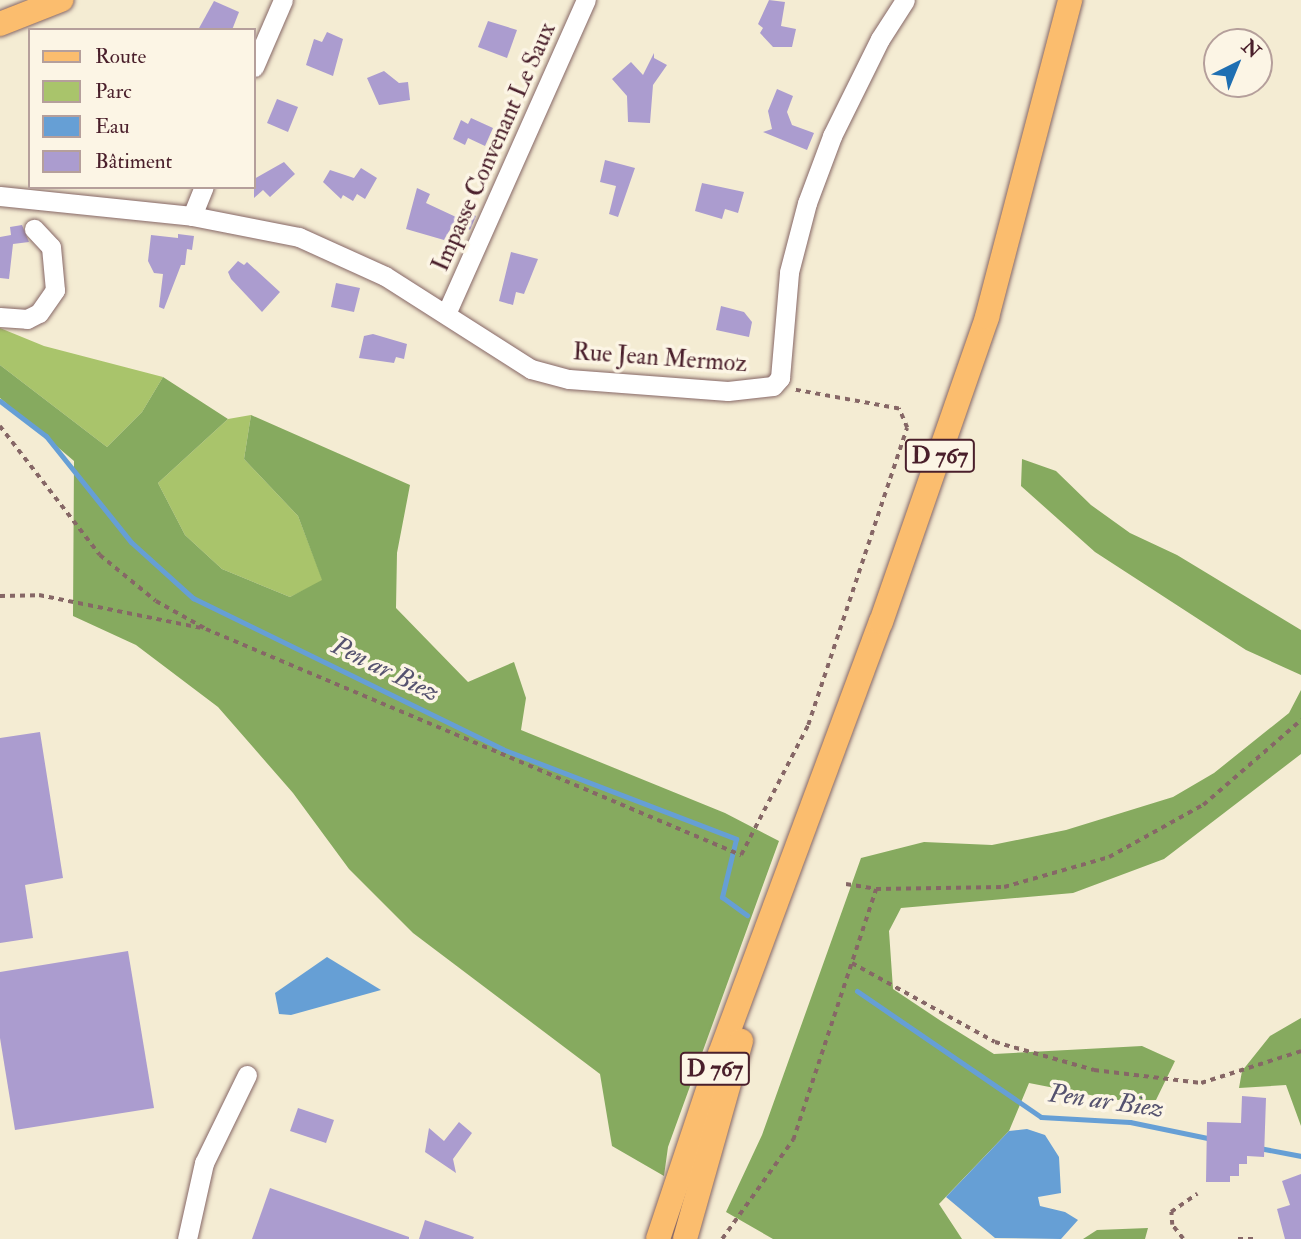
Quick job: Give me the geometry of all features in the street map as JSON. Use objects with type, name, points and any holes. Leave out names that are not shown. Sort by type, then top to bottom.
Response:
[{"type":"main road","points":[[0,24],[61,0]]},
{"type":"main road","name":"D 767","points":[[658,1239],[987,317],[1070,0]]},
{"type":"main road","name":"D 767","points":[[685,1239],[778,901]]},
{"type":"street","points":[[256,62],[283,0]]},
{"type":"street","name":"Impasse Convenant Le Saux","points":[[446,314],[586,0]]},
{"type":"street","name":"Rue Jean Mermoz","points":[[0,195],[192,216],[299,237],[344,254],[446,314],[531,369],[569,379],[727,391],[774,386],[779,377],[789,272],[807,203],[832,136],[880,39],[905,0]]},
{"type":"street","points":[[192,216],[203,189]]},
{"type":"street","points":[[0,317],[27,319],[39,313],[55,290],[51,247],[34,229]]},
{"type":"street","points":[[187,1239],[204,1163],[247,1075]]},
{"type":"path","points":[[0,426],[100,555],[156,601],[206,629],[741,855],[808,725],[907,428],[899,409],[774,386]]},
{"type":"path","points":[[0,596],[39,595],[206,629]]},
{"type":"path","points":[[846,884],[876,889],[1004,887],[1109,857],[1203,806],[1301,720]]},
{"type":"path","points":[[722,1239],[793,1140],[876,889]]},
{"type":"path","points":[[852,963],[995,1042],[1094,1070],[1201,1083],[1301,1051]]},
{"type":"path","points":[[1183,1239],[1172,1225],[1171,1212],[1197,1194]]},
{"type":"path","points":[[1238,1239],[1254,1239]]},
{"type":"green space","points":[[0,328],[44,346],[163,377],[142,412],[107,447],[0,365]]},
{"type":"green space","points":[[0,365],[107,447],[142,412],[163,377],[228,419],[158,483],[185,535],[222,569],[290,597],[322,580],[298,516],[244,459],[251,415],[410,485],[397,553],[396,608],[468,682],[514,662],[526,698],[521,730],[725,813],[779,841],[668,1147],[664,1176],[612,1146],[600,1074],[413,933],[349,869],[293,793],[218,707],[136,645],[73,616],[74,461],[0,398]]},
{"type":"green space","points":[[251,415],[244,459],[298,516],[323,581],[290,597],[222,569],[185,535],[158,483],[228,419]]},
{"type":"green space","points":[[1022,459],[1056,471],[1091,505],[1130,533],[1177,555],[1301,630],[1301,675],[1246,650],[1095,552],[1021,486]]},
{"type":"green space","points":[[1301,690],[1301,754],[1164,859],[1073,893],[901,908],[889,931],[893,989],[941,1021],[994,1054],[1142,1046],[1175,1061],[1156,1100],[1116,1100],[1029,1083],[1009,1131],[939,1204],[962,1239],[773,1239],[726,1212],[762,1135],[861,858],[924,842],[992,845],[1066,830],[1173,797],[1214,773],[1289,713]]},
{"type":"green space","points":[[1301,1018],[1301,1126],[1286,1085],[1239,1088],[1242,1071],[1270,1036]]},
{"type":"green space","points":[[1148,1228],[1145,1239],[1083,1239],[1097,1230]]},
{"type":"water","points":[[327,957],[381,990],[291,1015],[279,1014],[275,993]]},
{"type":"water","points":[[1027,1129],[1045,1135],[1059,1157],[1061,1193],[1038,1197],[1040,1206],[1065,1212],[1078,1220],[1061,1239],[995,1238],[946,1197],[1009,1131]]},
{"type":"building","points":[[769,0],[785,2],[781,26],[796,29],[792,47],[773,47],[760,33],[763,28],[758,24]]},
{"type":"building","points":[[214,1],[239,12],[233,28],[199,28]]},
{"type":"building","points":[[488,21],[517,30],[507,58],[478,47]]},
{"type":"building","points":[[327,32],[343,39],[333,76],[306,65],[314,39],[322,42]]},
{"type":"building","points":[[654,53],[654,58],[667,65],[653,85],[650,123],[628,122],[627,96],[612,79],[631,62],[643,75]]},
{"type":"building","points":[[384,71],[399,83],[408,82],[410,100],[379,105],[367,78]]},
{"type":"building","points":[[777,89],[793,96],[787,112],[792,125],[814,133],[807,150],[763,132],[772,129],[768,111]]},
{"type":"building","points":[[277,99],[298,107],[288,132],[267,123]]},
{"type":"building","points":[[471,118],[493,128],[485,146],[468,138],[465,145],[453,139],[461,120],[468,124]]},
{"type":"building","points":[[605,160],[635,168],[618,217],[609,214],[616,186],[600,182]]},
{"type":"building","points":[[284,162],[295,174],[270,197],[263,190],[254,198],[256,178]]},
{"type":"building","points":[[361,168],[377,178],[365,199],[357,194],[353,201],[343,195],[341,199],[323,182],[330,170],[354,178]]},
{"type":"building","points":[[702,183],[744,192],[738,213],[725,209],[722,219],[695,211]]},
{"type":"building","points":[[417,188],[430,194],[426,203],[456,217],[465,211],[476,216],[470,230],[454,223],[444,240],[406,229]]},
{"type":"building","points":[[22,225],[29,242],[13,244],[9,279],[0,278],[0,237],[11,235],[10,227]]},
{"type":"building","points":[[178,234],[194,236],[192,250],[187,249],[185,265],[181,265],[164,309],[159,307],[163,274],[154,273],[148,261],[151,235],[178,238]]},
{"type":"building","points":[[511,252],[538,259],[524,294],[516,292],[513,305],[499,301]]},
{"type":"building","points":[[238,261],[244,265],[247,262],[280,292],[262,312],[231,279],[228,272]]},
{"type":"building","points":[[336,283],[360,288],[354,312],[331,307]]},
{"type":"building","points":[[721,306],[744,312],[752,322],[749,337],[716,330]]},
{"type":"building","points":[[373,334],[407,344],[404,359],[396,357],[394,363],[359,358],[364,336]]},
{"type":"building","points":[[40,732],[63,878],[25,885],[33,938],[0,943],[0,738]]},
{"type":"building","points":[[128,951],[154,1108],[15,1130],[0,1038],[0,972]]},
{"type":"building","points":[[1242,1096],[1266,1098],[1264,1157],[1247,1156],[1247,1164],[1239,1164],[1239,1176],[1230,1176],[1230,1182],[1206,1182],[1207,1122],[1241,1123]]},
{"type":"building","points":[[298,1108],[334,1120],[326,1143],[290,1131]]},
{"type":"building","points":[[459,1122],[472,1133],[453,1159],[456,1173],[425,1152],[429,1128],[444,1141]]},
{"type":"building","points":[[1301,1174],[1301,1239],[1285,1239],[1277,1209],[1290,1205],[1282,1181]]},
{"type":"building","points":[[270,1188],[409,1237],[409,1239],[252,1239]]},
{"type":"building","points":[[425,1220],[474,1237],[419,1239]]},
{"type":"waterway","name":"Pen ar Biez","points":[[0,401],[46,436],[131,542],[193,598],[502,749],[736,839],[722,897],[747,915]]},
{"type":"waterway","name":"Pen ar Biez","points":[[857,991],[1041,1117],[1130,1122],[1212,1139]]},
{"type":"waterway","name":"Pen ar Biez","points":[[1259,1148],[1301,1156]]}]
